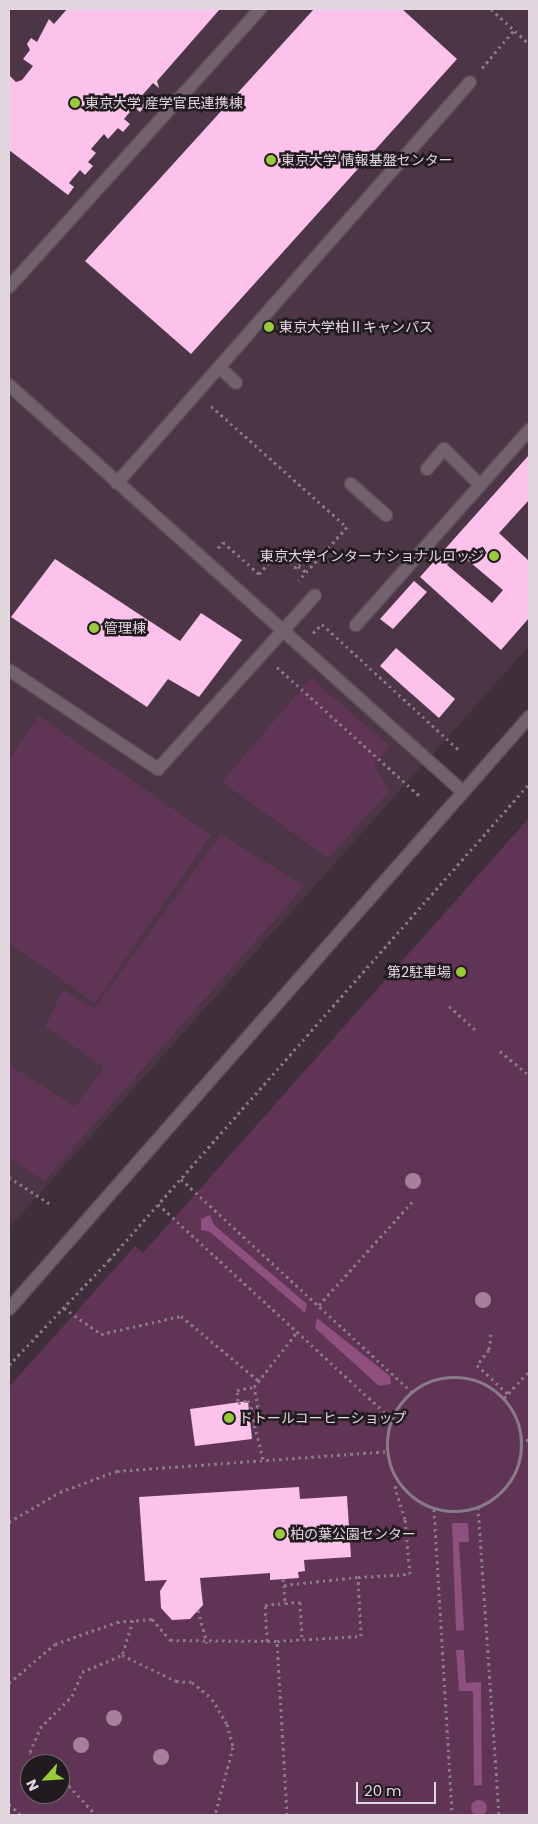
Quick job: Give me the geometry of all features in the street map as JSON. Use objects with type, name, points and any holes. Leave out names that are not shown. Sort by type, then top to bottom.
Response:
[{"type":"street","points":[[9,287],[260,9]]},
{"type":"street","points":[[117,483],[470,82]]},
{"type":"street","points":[[218,368],[236,383]]},
{"type":"street","points":[[9,385],[462,791]]},
{"type":"street","points":[[356,624],[529,430]]},
{"type":"street","points":[[427,469],[444,449],[480,485]]},
{"type":"street","points":[[351,484],[386,515]]},
{"type":"street","points":[[9,670],[158,769],[315,595]]},
{"type":"street","points":[[9,1310],[462,791],[529,717]]},
{"type":"path","points":[[491,9],[529,44]]},
{"type":"path","points":[[470,82],[514,30]]},
{"type":"path","points":[[205,413],[211,406],[347,527],[295,585]]},
{"type":"path","points":[[217,548],[223,542],[259,574],[280,549],[301,563],[298,566]]},
{"type":"path","points":[[284,553],[282,556],[306,572]]},
{"type":"path","points":[[309,630],[313,633],[322,624],[460,751]]},
{"type":"path","points":[[263,654],[421,797]]},
{"type":"path","points":[[9,1365],[64,1308],[181,1179],[529,784]]},
{"type":"path","points":[[449,1006],[478,1032]]},
{"type":"path","points":[[500,1051],[529,1075]]},
{"type":"path","points":[[9,1177],[49,1203]]},
{"type":"path","points":[[181,1179],[411,1391]]},
{"type":"path","points":[[319,1305],[412,1202]]},
{"type":"path","points":[[158,1204],[391,1418]]},
{"type":"path","points":[[64,1308],[101,1334],[181,1316],[259,1380]]},
{"type":"path","points":[[263,1459],[248,1400],[238,1402],[237,1390],[254,1387],[297,1332]]},
{"type":"path","points":[[492,1334],[489,1350],[477,1365],[508,1394]]},
{"type":"path","points":[[504,1398],[529,1371]]},
{"type":"path","points":[[457,1375],[481,1382],[504,1398],[517,1416],[520,1440],[509,1485],[478,1508],[456,1513],[434,1509],[417,1502],[398,1482],[387,1451],[391,1418],[411,1391],[432,1380],[457,1375]]},
{"type":"path","points":[[250,1408],[258,1407],[254,1387]]},
{"type":"path","points":[[520,1440],[529,1440]]},
{"type":"path","points":[[9,1522],[60,1492],[117,1470],[387,1451]]},
{"type":"path","points":[[284,1585],[358,1577],[410,1574],[405,1519],[395,1488],[398,1482]]},
{"type":"path","points":[[478,1508],[499,1815]]},
{"type":"path","points":[[434,1509],[452,1815]]},
{"type":"path","points":[[9,1683],[36,1656],[71,1635],[133,1620],[152,1619],[170,1640],[207,1642],[277,1641],[361,1636],[358,1577]]},
{"type":"path","points":[[283,1579],[285,1603]]},
{"type":"path","points":[[267,1641],[265,1605],[300,1602],[302,1639]]},
{"type":"path","points":[[198,1610],[207,1642]]},
{"type":"path","points":[[122,1655],[133,1620]]},
{"type":"path","points":[[277,1641],[287,1815]]},
{"type":"path","points":[[31,1754],[30,1752],[40,1728],[72,1696],[82,1672],[122,1655],[176,1681],[192,1682],[212,1699],[228,1724],[233,1748],[215,1815]]},
{"type":"path","points":[[70,1787],[96,1815]]},
{"type":"path","points":[[9,1804],[21,1815]]},
{"type":"path","points":[[106,1815],[118,1815]]},
{"type":"shaded area","name":"東京大学柏Ⅱキャンパス","points":[[9,9],[529,9],[529,646],[9,1228]]},
{"type":"shaded area","points":[[311,678],[389,746],[374,765],[389,791],[328,858],[222,782]]},
{"type":"shaded area","points":[[39,716],[211,835],[95,1003],[9,943],[9,760]]},
{"type":"shaded area","points":[[529,818],[529,1815],[9,1815],[9,1387],[135,1246],[143,1253]]},
{"type":"shaded area","points":[[221,834],[304,886],[44,1181],[9,1158],[9,1065],[75,1107],[104,1067],[45,1027],[63,990],[94,1009]]},
{"type":"shaded area","points":[[210,1215],[214,1225],[307,1304],[305,1313],[210,1232],[201,1230],[201,1219]]},
{"type":"shaded area","points":[[317,1318],[390,1376],[391,1384],[379,1386],[315,1328]]},
{"type":"shaded area","points":[[452,1523],[468,1523],[469,1542],[459,1542],[464,1630],[456,1631]]},
{"type":"shaded area","points":[[456,1650],[464,1650],[466,1683],[481,1682],[482,1785],[474,1786],[473,1691],[459,1691]]},
{"type":"shaded area","points":[[479,1800],[485,1802],[487,1808],[485,1814],[479,1816],[473,1814],[471,1808],[473,1802]]},
{"type":"building","name":"東京大学 産学官民連携棟","points":[[67,9],[220,9],[157,81],[159,88],[153,83],[138,100],[145,106],[140,112],[134,107],[124,119],[130,124],[123,132],[118,128],[108,139],[104,134],[91,149],[96,153],[88,162],[93,166],[85,175],[80,170],[69,183],[74,187],[68,195],[9,150],[9,75],[16,82],[22,80],[33,66],[23,59],[30,50],[27,44],[31,38],[37,42],[49,19],[54,24]]},
{"type":"building","name":"東京大学 情報基盤センター","points":[[314,9],[402,9],[457,59],[191,354],[85,261]]},
{"type":"building","name":"東京大学インターナショナルロッジ","points":[[529,455],[529,500],[499,533],[529,561],[529,618],[501,650],[420,577]],"holes":[[[458,552],[503,590],[492,603],[447,565]]]},
{"type":"building","name":"管理棟","points":[[55,559],[180,641],[201,613],[242,640],[199,697],[168,679],[147,707],[11,617]]},
{"type":"building","points":[[414,581],[427,592],[393,629],[380,619]]},
{"type":"building","points":[[396,648],[455,699],[439,718],[380,666]]},
{"type":"building","points":[[248,1401],[252,1439],[195,1446],[190,1409]]},
{"type":"building","points":[[299,1487],[300,1499],[347,1496],[351,1557],[304,1560],[305,1571],[298,1572],[299,1578],[270,1580],[270,1573],[200,1578],[203,1605],[190,1619],[172,1620],[161,1608],[160,1591],[167,1580],[145,1581],[139,1497]]},
{"type":"place","name":"東京大学 産学官民連携棟","points":[[75,103]]},
{"type":"place","name":"東京大学 情報基盤センター","points":[[271,160]]},
{"type":"place","name":"東京大学柏Ⅱキャンパス","points":[[269,327]]},
{"type":"place","name":"東京大学インターナショナルロッジ","points":[[494,556]]},
{"type":"place","name":"管理棟","points":[[94,628]]},
{"type":"place","name":"第2駐車場","points":[[461,972]]},
{"type":"place","name":"ドトールコーヒーショップ","points":[[229,1418]]},
{"type":"place","name":"柏の葉公園センター","points":[[280,1534]]}]
